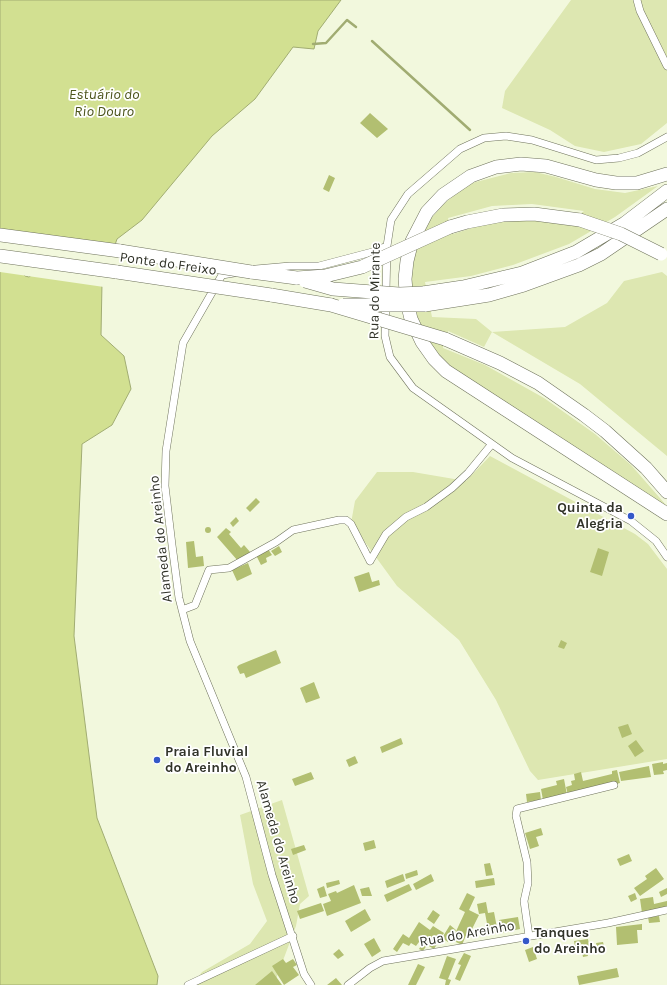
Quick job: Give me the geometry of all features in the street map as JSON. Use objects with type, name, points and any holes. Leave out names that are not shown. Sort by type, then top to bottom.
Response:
[{"type":"highway","points":[[667,174],[637,183],[616,183],[596,180],[546,166],[521,164],[496,167],[471,176],[443,195],[427,212],[412,241],[407,261],[405,279],[407,302],[414,325],[422,342],[434,359],[446,371],[667,514]]},
{"type":"highway","points":[[297,278],[333,289],[399,294],[424,299],[463,287],[522,273],[576,252],[625,222],[667,191]]},
{"type":"highway","points":[[331,305],[489,295],[524,286],[579,265],[601,254],[667,209]]},
{"type":"highway","points":[[297,278],[325,276],[362,267],[450,227],[503,215],[534,214],[580,220],[621,234],[664,257]]},
{"type":"highway","name":"Ponte do Freixo","points":[[0,235],[297,278]]},
{"type":"highway","name":"Ponte do Freixo","points":[[0,256],[331,305]]},
{"type":"highway","points":[[331,305],[445,339],[513,370],[538,384],[584,414],[640,463],[667,492]]},
{"type":"street","points":[[637,0],[640,11],[667,66]]},
{"type":"street","name":"Rua do Mirante","points":[[667,137],[638,153],[619,158],[596,160],[532,140],[506,136],[484,138],[460,149],[408,194],[392,220],[387,246],[385,336],[390,357],[414,388],[491,445],[512,458],[631,521],[656,541],[667,557]]},
{"type":"street","name":"Alameda do Areinho","points":[[311,985],[304,974],[293,936],[272,875],[246,777],[190,641],[182,610],[173,553],[165,486],[166,451],[183,343],[194,320],[222,275],[266,267],[319,266],[376,251],[387,246]]},
{"type":"street","points":[[182,610],[195,605],[209,570],[229,568],[276,542],[293,530],[339,520],[346,520],[351,524],[370,561],[386,534],[406,517],[426,506],[452,488],[468,473],[491,445]]},
{"type":"street","points":[[528,936],[524,901],[528,883],[527,862],[516,816],[517,809],[614,785]]},
{"type":"street","name":"Rua do Areinho","points":[[348,985],[370,968],[383,961],[608,923],[667,910]]},
{"type":"street","points":[[188,985],[293,936]]},
{"type":"shaded area","points":[[571,0],[667,0],[667,123],[641,144],[604,152],[575,146],[550,130],[502,108],[505,91]]},
{"type":"shaded area","points":[[535,172],[595,189],[625,193],[658,186],[615,217],[569,244],[513,265],[471,276],[425,282],[432,317],[476,319],[492,332],[484,347],[448,331],[443,348],[485,365],[544,398],[595,434],[631,465],[666,505],[662,505],[456,371],[435,351],[415,318],[410,281],[412,262],[426,224],[445,203],[468,184],[511,173]],"holes":[[[532,204],[584,211],[565,225],[545,221],[517,220],[485,224],[453,234],[448,218],[492,206]]]},
{"type":"shaded area","points":[[662,272],[667,276],[667,456],[580,384],[492,332],[565,327],[607,303],[624,281]]},
{"type":"shaded area","points":[[490,456],[635,534],[648,544],[667,569],[667,759],[538,780],[530,771],[496,700],[459,640],[397,586],[351,523],[355,501],[377,472],[413,472],[466,481]]},
{"type":"shaded area","points":[[282,800],[309,896],[300,904],[296,926],[276,979],[281,985],[192,985],[202,972],[250,944],[267,921],[253,884],[240,815]]},
{"type":"water","name":"Estuário do Rio Douro","points":[[0,0],[341,0],[318,31],[314,49],[293,47],[255,99],[212,136],[142,220],[117,239],[102,283],[101,335],[124,356],[131,389],[112,425],[82,444],[74,636],[97,818],[158,976],[157,985],[0,985]],"holes":[[[27,237],[38,238],[33,274],[29,277],[25,276],[22,273]]]},
{"type":"pier","points":[[0,229],[117,246],[104,287],[0,272]],"holes":[[[29,238],[36,239],[31,273],[29,274],[24,272]]]},
{"type":"building","points":[[370,113],[388,129],[377,138],[360,123]]},
{"type":"building","points":[[329,175],[335,178],[329,192],[323,189]]},
{"type":"building","points":[[256,498],[260,502],[250,512],[246,508]]},
{"type":"building","points":[[236,517],[239,521],[233,527],[230,523]]},
{"type":"building","points":[[208,527],[211,530],[208,533],[205,530]]},
{"type":"building","points":[[226,528],[231,532],[229,534],[241,548],[244,545],[251,553],[238,561],[217,537]]},
{"type":"building","points":[[194,541],[196,557],[203,556],[204,566],[188,568],[186,542]]},
{"type":"building","points":[[279,546],[282,552],[275,556],[271,551]]},
{"type":"building","points":[[598,548],[609,552],[602,576],[590,572]]},
{"type":"building","points":[[268,549],[272,555],[266,558],[267,562],[261,565],[256,555]]},
{"type":"building","points":[[248,563],[252,574],[237,581],[232,570]]},
{"type":"building","points":[[369,572],[372,582],[379,580],[380,585],[359,592],[354,577]]},
{"type":"building","points":[[561,640],[567,643],[564,649],[558,647]]},
{"type":"building","points":[[276,650],[281,663],[246,678],[244,673],[240,674],[237,667],[239,665]]},
{"type":"building","points":[[314,682],[320,698],[306,703],[300,688]]},
{"type":"building","points":[[628,724],[632,734],[622,738],[618,727]]},
{"type":"building","points":[[401,738],[403,744],[382,753],[380,747]]},
{"type":"building","points":[[636,740],[644,751],[635,757],[628,746]]},
{"type":"building","points":[[355,756],[358,763],[349,767],[346,760]]},
{"type":"building","points":[[663,762],[663,764],[667,763],[667,770],[663,771],[664,774],[654,775],[652,764]]},
{"type":"building","points":[[649,766],[651,777],[621,781],[619,772]]},
{"type":"building","points":[[617,770],[620,783],[568,795],[566,787],[572,785],[571,781],[575,780],[574,774],[581,772],[583,781],[612,774],[612,771]]},
{"type":"building","points":[[311,772],[314,779],[295,786],[292,779]]},
{"type":"building","points":[[564,779],[567,795],[543,800],[541,789],[557,785],[556,781]]},
{"type":"building","points":[[540,792],[541,800],[527,802],[526,794]]},
{"type":"building","points":[[541,828],[543,835],[536,837],[539,846],[530,849],[525,833]]},
{"type":"building","points":[[374,840],[376,848],[365,851],[363,843]]},
{"type":"building","points":[[304,845],[306,850],[293,855],[291,849]]},
{"type":"building","points":[[629,854],[632,861],[620,866],[617,859]]},
{"type":"building","points":[[490,863],[493,875],[486,876],[484,864]]},
{"type":"building","points":[[656,868],[664,879],[640,896],[634,888],[647,879],[645,876]]},
{"type":"building","points":[[417,870],[418,875],[406,879],[405,874]]},
{"type":"building","points":[[403,874],[405,881],[387,888],[385,881]]},
{"type":"building","points":[[431,874],[434,881],[416,890],[413,884]]},
{"type":"building","points":[[494,878],[495,885],[476,888],[475,881]]},
{"type":"building","points":[[339,880],[340,884],[327,888],[326,883]]},
{"type":"building","points":[[409,884],[412,890],[387,902],[384,895]]},
{"type":"building","points":[[354,885],[361,903],[327,916],[323,904],[331,901],[328,894],[336,891],[337,893]]},
{"type":"building","points":[[324,886],[327,896],[320,898],[317,889]]},
{"type":"building","points":[[369,887],[372,896],[362,896],[360,889]]},
{"type":"building","points":[[667,888],[667,894],[661,897],[659,892]]},
{"type":"building","points":[[467,893],[475,897],[469,910],[479,915],[472,929],[469,928],[462,945],[452,940],[465,912],[459,909]]},
{"type":"building","points":[[635,893],[637,899],[631,902],[628,896]]},
{"type":"building","points":[[653,897],[654,904],[667,901],[667,908],[642,913],[640,899]]},
{"type":"building","points":[[486,902],[488,913],[494,912],[498,933],[489,934],[485,913],[479,914],[477,904]]},
{"type":"building","points":[[321,903],[324,911],[300,919],[297,911]]},
{"type":"building","points":[[365,909],[371,920],[351,932],[345,921]]},
{"type":"building","points":[[433,910],[440,915],[434,924],[427,919]]},
{"type":"building","points":[[659,916],[660,922],[649,923],[648,917]]},
{"type":"building","points":[[518,917],[520,929],[501,933],[499,920]]},
{"type":"building","points":[[419,922],[430,930],[433,926],[444,933],[434,949],[427,945],[423,951],[419,949],[422,944],[419,942],[416,946],[411,943],[409,946],[403,943],[397,952],[393,949],[403,934],[409,938]]},
{"type":"building","points":[[642,924],[642,930],[637,930],[638,943],[617,945],[616,927]]},
{"type":"building","points":[[450,925],[456,930],[448,942],[442,938]]},
{"type":"building","points":[[374,938],[381,951],[372,957],[364,944]]},
{"type":"building","points":[[588,939],[590,951],[587,952],[588,956],[583,957],[581,946],[575,947],[574,941]]},
{"type":"building","points":[[603,942],[605,950],[598,952],[596,943]]},
{"type":"building","points":[[533,947],[537,959],[529,962],[525,950]]},
{"type":"building","points":[[339,949],[344,955],[338,959],[333,954]]},
{"type":"building","points":[[464,953],[471,956],[460,981],[455,979],[461,965],[458,964]]},
{"type":"building","points":[[447,956],[456,959],[448,979],[451,980],[449,985],[445,985],[446,980],[439,978]]},
{"type":"building","points":[[283,959],[286,963],[293,959],[297,965],[293,967],[299,975],[284,985],[272,966]]},
{"type":"building","points":[[418,964],[425,967],[416,985],[408,985]]},
{"type":"building","points":[[617,968],[619,977],[579,985],[577,976]]},
{"type":"building","points":[[272,971],[282,985],[255,985]]},
{"type":"building","points":[[336,978],[342,985],[327,985]]},
{"type":"waterway","points":[[313,44],[326,43],[347,20],[356,27]]},
{"type":"waterway","points":[[372,41],[470,130]]},
{"type":"place","name":"Quinta da Alegria","points":[[631,516]]},
{"type":"place","name":"Praia Fluvial do Areinho","points":[[157,760]]},
{"type":"place","name":"Tanques do Areinho","points":[[526,941]]}]
